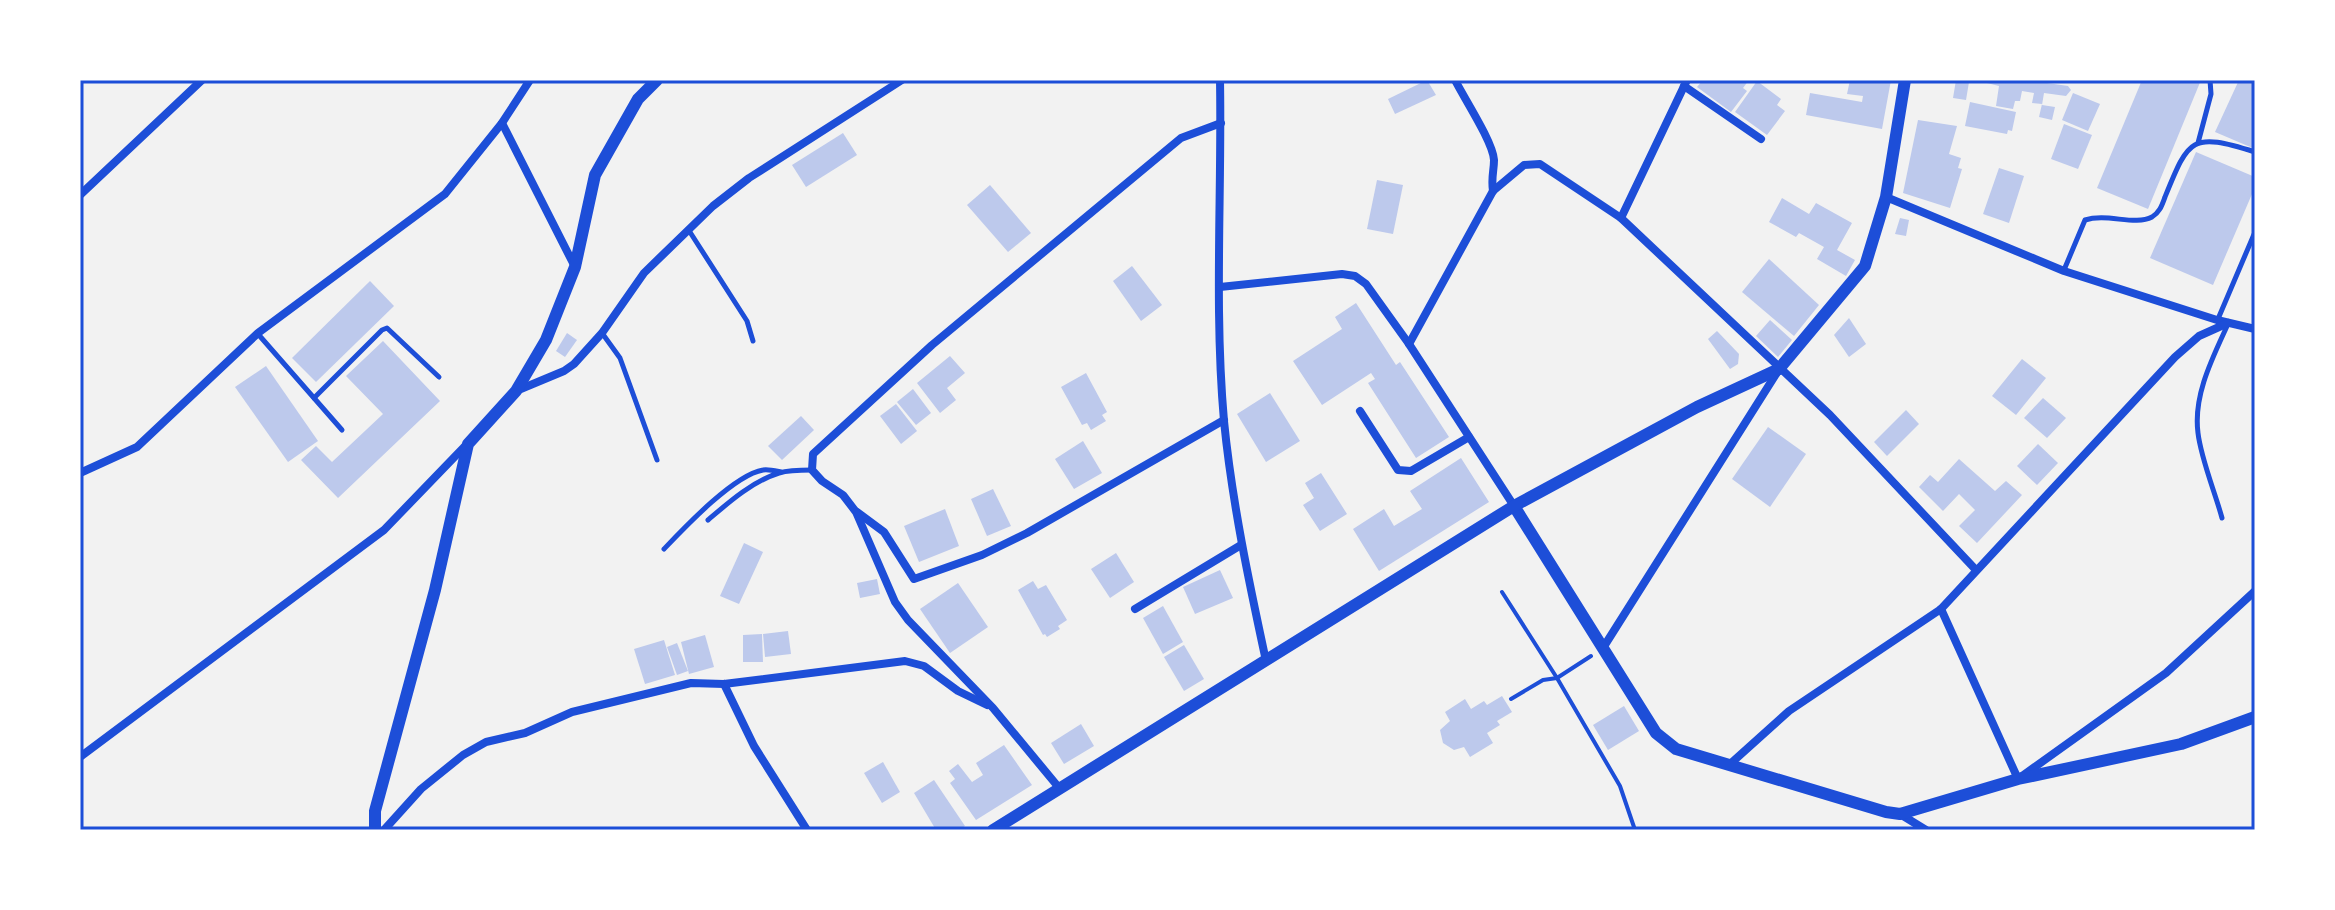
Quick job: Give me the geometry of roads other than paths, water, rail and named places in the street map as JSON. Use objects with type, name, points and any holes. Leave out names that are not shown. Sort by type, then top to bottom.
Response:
[{"type":"street","points":[[80,195],[202,80]]},
{"type":"street","points":[[80,473],[137,447],[258,333],[445,194],[502,123],[530,80]]},
{"type":"street","points":[[80,757],[384,530],[516,391],[546,340],[575,267],[595,175],[638,99],[657,80]]},
{"type":"street","points":[[516,391],[564,371],[602,333],[644,273],[688,228],[749,178],[902,80]]},
{"type":"street","points":[[1220,80],[1220,287],[1224,420],[1241,545],[1266,662]]},
{"type":"street","points":[[1455,80],[1491,148],[1493,191]]},
{"type":"street","points":[[1603,648],[1779,369],[1865,266],[1886,197],[1905,80]]},
{"type":"street","points":[[1621,218],[1686,83],[1761,139]]},
{"type":"street","points":[[502,123],[575,267]]},
{"type":"street","points":[[1060,789],[993,708],[908,620],[895,602],[856,512],[843,495],[812,470],[813,454],[932,345],[1181,138],[1221,123]]},
{"type":"street","points":[[1409,344],[1493,191],[1524,165],[1540,164],[1621,218],[1830,415],[1976,570]]},
{"type":"street","points":[[1886,197],[2064,271],[2217,320],[2255,329]]},
{"type":"street","points":[[1220,287],[1342,274],[1355,276],[1366,284],[1409,344],[1514,506],[1656,733],[1676,749],[1900,814],[1926,830]]},
{"type":"street","points":[[1729,765],[1789,711],[1941,609],[2175,357],[2199,336],[2228,323]]},
{"type":"street","points":[[993,830],[1514,506],[1697,407],[1779,369]]},
{"type":"street","points":[[1360,411],[1398,470],[1405,472],[1469,437]]},
{"type":"street","points":[[856,512],[884,532],[914,579],[982,555],[1027,533],[1224,420]]},
{"type":"street","points":[[375,830],[375,811],[435,590],[468,444]]},
{"type":"street","points":[[1135,609],[1241,545]]},
{"type":"street","points":[[2018,779],[2166,673],[2255,591]]},
{"type":"street","points":[[1941,609],[2018,779]]},
{"type":"street","points":[[384,830],[421,789],[463,755],[486,742],[525,733],[572,712],[691,683],[724,684],[905,661],[924,666],[958,691],[993,708]]},
{"type":"street","points":[[724,684],[754,746],[807,830]]},
{"type":"street","points":[[1900,814],[2018,779],[2181,744],[2255,717]]},
{"type":"lane","points":[[2198,143],[2211,94],[2210,80]]},
{"type":"lane","points":[[2064,271],[2085,220],[2100,215],[2142,220],[2160,210],[2183,153],[2198,143],[2221,141],[2255,152]]},
{"type":"lane","points":[[688,228],[747,321],[753,341]]},
{"type":"lane","points":[[2217,320],[2255,232]]},
{"type":"lane","points":[[2222,518],[2198,432],[2199,402],[2210,365],[2228,323]]},
{"type":"lane","points":[[314,398],[387,328],[439,377]]},
{"type":"lane","points":[[258,333],[342,430]]},
{"type":"lane","points":[[602,333],[620,358],[657,460]]},
{"type":"lane","points":[[664,549],[723,494],[746,477],[763,469],[781,472],[812,470]]},
{"type":"lane","points":[[708,520],[740,494],[781,472]]}]
